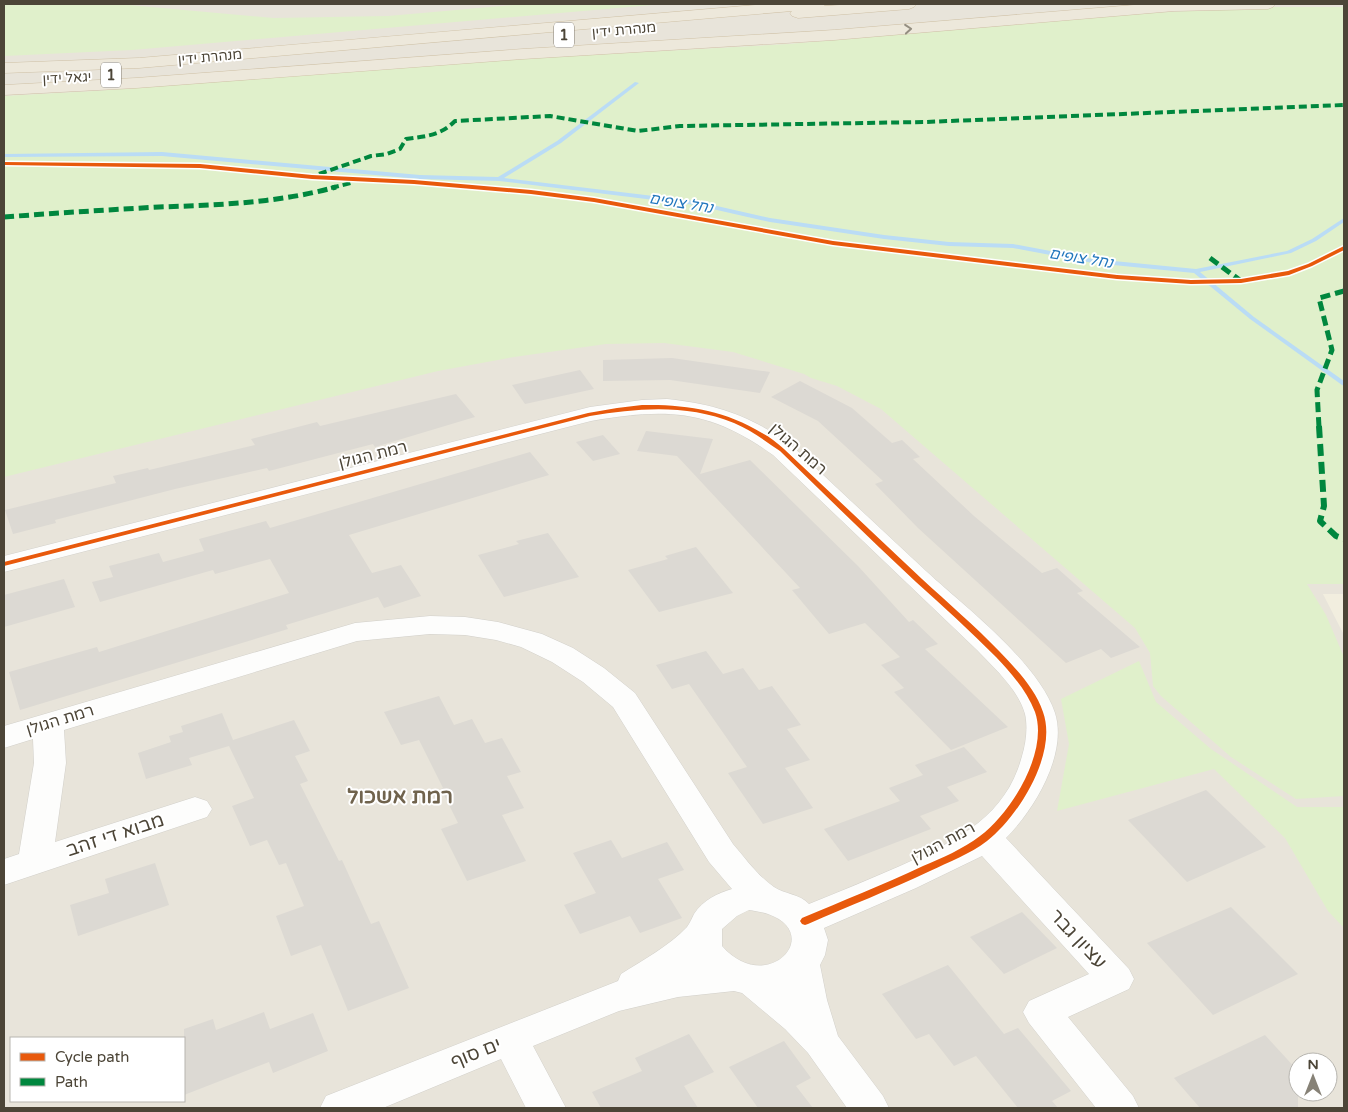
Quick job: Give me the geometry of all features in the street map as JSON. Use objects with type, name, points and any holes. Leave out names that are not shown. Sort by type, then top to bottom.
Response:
[{"type":"highway","points":[[139,63],[761,4]]},
{"type":"highway","name":"מנהרת ידין","points":[[139,63],[818,4]]},
{"type":"highway","name":"מנהרת ידין","points":[[219,68],[909,4]]},
{"type":"highway","points":[[219,68],[720,33],[982,11],[1100,4]]},
{"type":"highway","points":[[4,90],[136,83],[523,54],[824,36],[1174,6],[1268,4]]},
{"type":"highway","name":"יגאל ידין","points":[[4,68],[139,63]]},
{"type":"highway","name":"יגאל ידין","points":[[4,80],[219,68]]},
{"type":"street","name":"רמת הגולן","points":[[4,564],[590,414],[635,406],[662,406],[705,410],[746,425],[764,435],[782,450],[997,654],[1030,693],[1040,712],[1042,730],[1040,750],[1033,775],[1014,804],[985,837],[960,853],[919,873],[804,921]]},
{"type":"street","name":"רמת הגולן","points":[[4,737],[355,632],[410,625],[436,625],[469,626],[509,633],[540,644],[572,659],[602,680],[624,700],[721,853],[763,898]]},
{"type":"street","points":[[35,861],[50,762],[48,723]]},
{"type":"street","name":"מבוא די זהב","points":[[4,872],[195,809]]},
{"type":"street","name":"עציון גבר","points":[[985,837],[1116,980],[1042,1012],[1118,1108]]},
{"type":"street","name":"רמת הגולן","points":[[714,919],[726,879],[721,853]]},
{"type":"street","points":[[743,978],[780,978],[801,964],[808,954],[810,932],[797,912],[788,906],[763,898],[749,897],[736,900],[714,919],[704,942],[710,957],[722,970],[743,978],[798,1018],[821,1042],[869,1108]]},
{"type":"street","name":"ים סוף","points":[[340,1108],[613,997],[647,978],[677,956],[714,919]]},
{"type":"street","points":[[801,964],[808,1000],[821,1042]]},
{"type":"street","name":"ים סוף","points":[[613,997],[678,982],[743,978]]},
{"type":"street","points":[[510,1039],[546,1108]]},
{"type":"shaded area","points":[[4,4],[1344,4],[1344,1108],[4,1108]]},
{"type":"shaded area","points":[[1323,594],[1344,594],[1344,635]]},
{"type":"green space","points":[[4,4],[118,4],[274,18],[388,16],[525,4],[664,4],[132,50],[4,56]]},
{"type":"green space","points":[[1266,7],[1344,7],[1344,584],[1307,584],[1326,615],[1344,657],[1344,796],[1296,799],[1231,757],[1161,696],[1153,686],[1150,653],[1135,628],[881,409],[837,386],[733,352],[664,343],[606,344],[514,357],[438,371],[4,477],[4,96],[95,91],[480,61],[789,44],[1152,13]]},
{"type":"green space","points":[[1139,661],[1156,702],[1211,749],[1297,807],[1344,807],[1344,928],[1328,911],[1285,838],[1214,769],[1057,811],[1069,744],[1061,699]]},
{"type":"building","points":[[672,358],[770,372],[760,393],[670,380],[603,381],[603,360]]},
{"type":"building","points":[[580,370],[594,389],[525,404],[512,385]]},
{"type":"building","points":[[800,381],[852,408],[892,443],[902,440],[920,457],[913,459],[974,516],[1042,573],[1057,568],[1083,591],[1077,593],[1140,647],[1111,658],[1101,649],[1066,663],[918,528],[875,484],[883,481],[818,421],[771,397]]},
{"type":"building","points":[[456,394],[475,417],[375,447],[373,444],[269,471],[267,468],[175,489],[55,520],[56,523],[13,534],[5,510],[116,483],[113,476],[148,468],[149,470],[255,445],[251,439],[317,422],[320,426]]},
{"type":"building","points":[[646,431],[713,439],[700,474],[750,460],[858,566],[909,622],[913,620],[938,644],[925,649],[1008,727],[951,750],[894,692],[904,688],[881,665],[900,657],[865,623],[829,634],[792,590],[800,588],[677,456],[637,451]]},
{"type":"building","points":[[603,435],[620,454],[593,461],[576,442]]},
{"type":"building","points":[[530,452],[549,475],[349,535],[372,573],[401,565],[421,596],[384,608],[378,597],[286,625],[288,629],[20,710],[9,672],[97,647],[99,652],[289,593],[270,559],[215,574],[213,570],[100,602],[92,582],[113,577],[109,566],[159,553],[163,562],[204,551],[199,539],[266,521],[270,528]]},
{"type":"building","points":[[548,533],[579,577],[504,597],[478,555],[519,544],[516,541]]},
{"type":"building","points":[[696,547],[733,593],[659,612],[628,570],[668,559],[665,556]]},
{"type":"building","points":[[64,579],[75,607],[4,627],[4,595]]},
{"type":"building","points":[[706,651],[723,674],[743,668],[759,690],[772,686],[801,725],[787,729],[810,760],[785,768],[813,808],[763,824],[728,773],[747,767],[689,684],[672,689],[656,665]]},
{"type":"building","points":[[439,696],[454,725],[472,719],[485,743],[502,738],[521,772],[507,776],[524,808],[502,815],[526,861],[467,881],[441,829],[458,823],[441,789],[443,788],[419,740],[401,745],[384,712]]},
{"type":"building","points":[[222,713],[233,740],[294,720],[310,751],[295,756],[308,781],[300,784],[339,861],[342,860],[371,924],[379,921],[409,988],[348,1011],[321,945],[291,956],[276,916],[304,906],[286,863],[279,865],[267,840],[250,846],[232,806],[254,798],[229,746],[189,758],[192,765],[146,779],[138,753],[171,742],[169,736],[183,732],[181,726]]},
{"type":"building","points":[[964,747],[987,772],[947,787],[959,801],[920,816],[931,829],[848,861],[824,829],[900,801],[889,788],[923,775],[915,765]]},
{"type":"building","points":[[1206,790],[1266,847],[1187,882],[1128,820]]},
{"type":"building","points":[[611,840],[622,858],[667,842],[684,870],[658,879],[682,918],[640,933],[630,916],[580,934],[564,905],[596,893],[573,853]]},
{"type":"building","points":[[155,863],[169,905],[78,936],[70,905],[109,893],[105,879]]},
{"type":"building","points":[[1231,907],[1298,974],[1213,1015],[1147,943]]},
{"type":"building","points":[[1022,912],[1057,948],[1004,974],[970,937]]},
{"type":"building","points":[[948,965],[1004,1034],[1018,1028],[1071,1091],[1052,1101],[1058,1108],[1018,1108],[976,1056],[954,1066],[929,1034],[916,1039],[882,994]]},
{"type":"building","points":[[264,1012],[270,1029],[313,1013],[328,1051],[273,1073],[269,1062],[185,1095],[184,1029],[213,1019],[216,1030]]},
{"type":"building","points":[[689,1034],[714,1072],[684,1086],[698,1108],[601,1108],[592,1092],[642,1071],[635,1058]]},
{"type":"building","points":[[1265,1035],[1288,1060],[1288,1102],[1298,1102],[1298,1108],[1200,1108],[1174,1078]]},
{"type":"building","points":[[784,1041],[811,1078],[796,1086],[813,1108],[758,1108],[729,1067]]},
{"type":"waterway","points":[[499,179],[559,142],[637,83]]},
{"type":"waterway","name":"נחל צופים","points":[[4,156],[162,154],[420,177],[499,179]]},
{"type":"waterway","name":"נחל צופים","points":[[499,179],[695,203],[770,220],[884,237],[949,244],[1013,246],[1093,261],[1196,271]]},
{"type":"waterway","name":"נחל צופים","points":[[1196,271],[1289,252],[1314,240],[1344,220]]},
{"type":"waterway","points":[[1196,271],[1252,318],[1344,384]]},
{"type":"marked path","points":[[319,174],[371,156],[387,154],[400,149],[406,139],[434,135],[446,130],[455,121],[506,117],[550,116],[638,131],[680,126],[925,122],[1344,105]]},
{"type":"marked path","points":[[4,217],[77,211],[255,203],[304,196],[351,183]]},
{"type":"marked path","points":[[1210,258],[1241,281]]},
{"type":"marked path","points":[[1344,291],[1319,298],[1332,350],[1317,390],[1324,506],[1320,521],[1336,536],[1344,539]]},
{"type":"cycle path","points":[[4,163],[200,166],[312,177],[414,182],[531,192],[594,200],[833,243],[1117,277],[1191,282],[1241,281],[1289,273],[1344,248]]},
{"type":"cycle path","points":[[4,564],[590,414],[642,407],[667,407],[691,409],[737,422],[760,434],[782,450],[968,625],[1022,682],[1034,699],[1040,714],[1042,730],[1040,747],[1030,780],[1012,809],[989,834],[944,861],[805,921]]},
{"type":"district","name":"רמת אשכול","points":[[400,796]]}]
